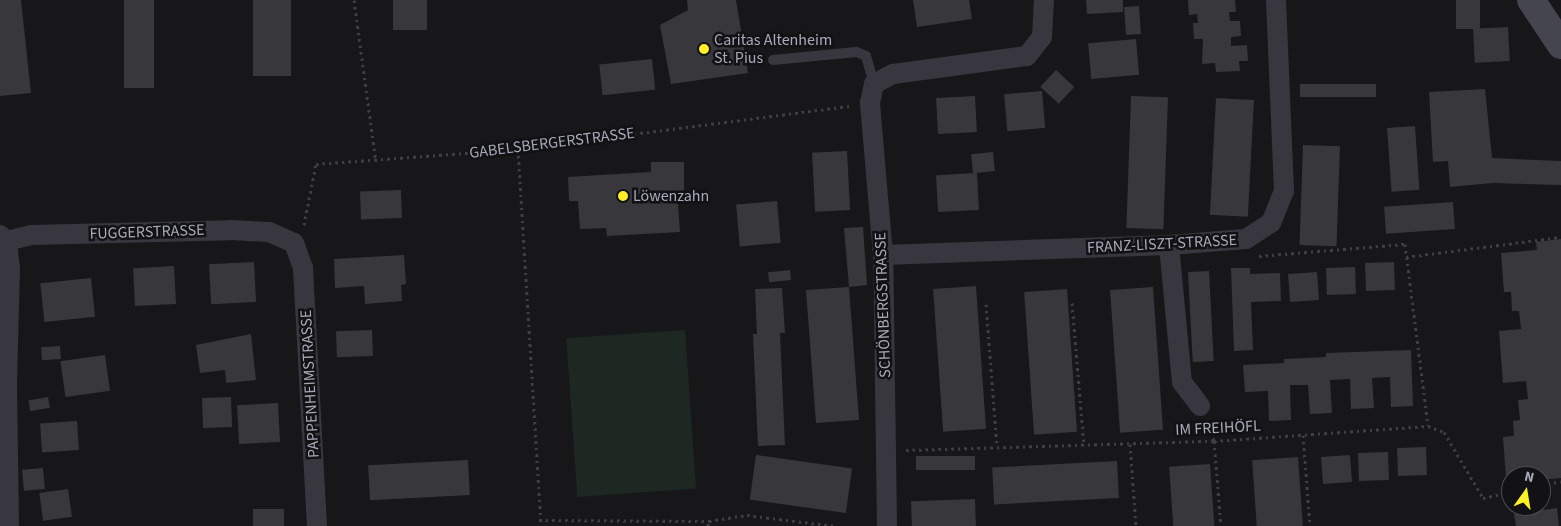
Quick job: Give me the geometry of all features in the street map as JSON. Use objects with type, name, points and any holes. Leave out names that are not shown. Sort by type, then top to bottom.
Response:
[{"type":"street","points":[[872,94],[893,74],[1027,56],[1042,37],[1044,0]]},
{"type":"street","name":"FRANZ-LISZT-STRASSE","points":[[882,255],[1169,245],[1246,239],[1271,223],[1284,191],[1276,0]]},
{"type":"street","points":[[1531,0],[1561,46]]},
{"type":"street","name":"SCHÖNBERGSTRASSE","points":[[872,94],[882,255],[888,451],[887,526]]},
{"type":"street","name":"FUGGERSTRASSE","points":[[4,238],[31,235],[230,230],[268,232],[294,243]]},
{"type":"street","points":[[4,238],[10,268],[7,385],[9,526]]},
{"type":"street","name":"PAPPENHEIMSTRASSE","points":[[294,243],[303,268],[317,526]]},
{"type":"street","points":[[1169,245],[1182,382],[1200,406]]},
{"type":"lane","points":[[773,60],[857,52],[866,56],[872,94]]},
{"type":"path","points":[[354,0],[376,162]]},
{"type":"path","name":"GABELSBERGERSTRASSE","points":[[294,243],[306,222],[316,164],[376,162],[518,149],[872,94]]},
{"type":"path","points":[[518,149],[540,526]]},
{"type":"path","points":[[1406,257],[1561,236]]},
{"type":"path","points":[[1246,239],[1258,256],[1405,244],[1428,426],[1444,432],[1483,498],[1501,494]]},
{"type":"path","points":[[1072,303],[1084,445]]},
{"type":"path","points":[[986,304],[997,446]]},
{"type":"path","points":[[1200,406],[1214,441],[1221,526]]},
{"type":"path","name":"IM FREIHÖFL","points":[[888,451],[997,446],[1214,441],[1428,426]]},
{"type":"path","points":[[1303,435],[1310,526]]},
{"type":"path","points":[[1130,444],[1136,526]]},
{"type":"path","points":[[539,520],[708,521],[747,515],[834,526]]},
{"type":"path","points":[[708,521],[708,526]]},
{"type":"shaded area","points":[[685,330],[696,489],[577,497],[566,338]]},
{"type":"building","points":[[0,0],[21,0],[31,93],[0,96]]},
{"type":"building","points":[[124,0],[154,0],[154,88],[124,88]]},
{"type":"building","points":[[253,0],[291,0],[291,76],[253,76]]},
{"type":"building","points":[[393,0],[427,0],[427,30],[393,30]]},
{"type":"building","name":"Caritas Altenheim St. Pius","points":[[687,0],[736,0],[748,73],[671,84],[660,25],[688,10]]},
{"type":"building","points":[[913,0],[969,0],[972,19],[917,27]]},
{"type":"building","points":[[1086,0],[1123,0],[1123,12],[1087,14]]},
{"type":"building","points":[[1188,0],[1235,0],[1236,12],[1229,12],[1230,21],[1240,21],[1241,36],[1231,37],[1231,46],[1247,45],[1248,61],[1239,61],[1240,71],[1216,72],[1215,63],[1202,64],[1203,39],[1194,39],[1193,23],[1198,23],[1197,14],[1189,15]]},
{"type":"building","points":[[1456,0],[1480,0],[1480,29],[1456,29]]},
{"type":"building","points":[[1139,6],[1141,34],[1126,35],[1124,7]]},
{"type":"building","points":[[1508,27],[1510,61],[1475,63],[1473,29]]},
{"type":"building","points":[[1136,39],[1139,75],[1091,79],[1088,43]]},
{"type":"building","points":[[652,59],[655,90],[603,95],[599,65]]},
{"type":"building","points":[[1056,70],[1074,87],[1059,104],[1040,87]]},
{"type":"building","points":[[1300,84],[1376,84],[1376,97],[1300,97]]},
{"type":"building","points":[[1485,89],[1492,158],[1561,161],[1561,185],[1493,183],[1450,187],[1448,161],[1433,162],[1429,92]]},
{"type":"building","points":[[1042,91],[1045,128],[1007,131],[1004,94]]},
{"type":"building","points":[[975,96],[977,132],[938,134],[936,98]]},
{"type":"building","points":[[1131,96],[1168,97],[1163,229],[1126,228]]},
{"type":"building","points":[[1216,98],[1254,100],[1248,217],[1210,215]]},
{"type":"building","points":[[1415,126],[1419,190],[1392,192],[1387,128]]},
{"type":"building","points":[[1303,145],[1340,146],[1336,246],[1300,245]]},
{"type":"building","points":[[847,151],[850,210],[815,212],[812,153]]},
{"type":"building","points":[[993,152],[995,171],[973,173],[971,154]]},
{"type":"building","name":"Löwenzahn","points":[[651,162],[684,162],[684,192],[677,192],[680,232],[607,236],[606,228],[580,229],[578,201],[569,201],[568,177],[651,172]]},
{"type":"building","points":[[977,173],[979,210],[938,212],[936,175]]},
{"type":"building","points":[[401,190],[402,218],[361,219],[360,191]]},
{"type":"building","points":[[777,201],[781,243],[740,246],[736,205]]},
{"type":"building","points":[[1453,202],[1455,229],[1386,234],[1384,207]]},
{"type":"building","points":[[863,227],[867,285],[849,287],[844,228]]},
{"type":"building","points":[[1561,239],[1561,478],[1551,479],[1551,466],[1505,466],[1503,437],[1514,436],[1513,421],[1520,420],[1518,400],[1528,399],[1526,381],[1503,383],[1499,331],[1521,329],[1519,311],[1512,311],[1511,292],[1504,292],[1501,253],[1537,250],[1536,242]]},
{"type":"building","points":[[404,255],[406,284],[401,285],[402,301],[365,304],[364,286],[335,288],[334,259]]},
{"type":"building","points":[[254,262],[256,302],[211,304],[209,264]]},
{"type":"building","points":[[1394,262],[1395,290],[1366,291],[1365,263]]},
{"type":"building","points":[[174,266],[176,304],[135,306],[133,268]]},
{"type":"building","points":[[1355,267],[1356,294],[1327,295],[1326,268]]},
{"type":"building","points":[[1231,268],[1250,268],[1250,274],[1280,273],[1281,301],[1251,302],[1253,350],[1234,351]]},
{"type":"building","points":[[790,270],[791,280],[769,282],[768,272]]},
{"type":"building","points":[[1209,271],[1214,361],[1193,362],[1188,272]]},
{"type":"building","points":[[1317,272],[1319,300],[1290,302],[1288,274]]},
{"type":"building","points":[[91,278],[95,317],[44,322],[40,283]]},
{"type":"building","points":[[976,286],[986,429],[943,432],[933,289]]},
{"type":"building","points":[[849,287],[859,420],[816,423],[806,290]]},
{"type":"building","points":[[1153,287],[1163,430],[1120,433],[1110,290]]},
{"type":"building","points":[[782,288],[785,333],[780,333],[785,445],[758,446],[753,334],[757,334],[755,289]]},
{"type":"building","points":[[1067,289],[1077,432],[1034,435],[1024,292]]},
{"type":"building","points":[[372,330],[373,356],[337,357],[336,331]]},
{"type":"building","points":[[251,334],[256,380],[226,383],[225,370],[200,373],[196,345]]},
{"type":"building","points":[[60,346],[61,359],[42,360],[41,347]]},
{"type":"building","points":[[1411,350],[1413,406],[1391,407],[1390,377],[1372,378],[1374,408],[1351,409],[1350,379],[1330,380],[1332,413],[1310,414],[1308,385],[1290,385],[1291,420],[1269,421],[1268,391],[1245,392],[1243,365],[1284,363],[1284,359],[1326,357],[1326,353]]},
{"type":"building","points":[[105,355],[110,391],[65,397],[60,361]]},
{"type":"building","points":[[48,397],[50,408],[30,411],[28,400]]},
{"type":"building","points":[[231,397],[232,427],[203,428],[202,398]]},
{"type":"building","points":[[278,403],[280,442],[239,444],[237,405]]},
{"type":"building","points":[[77,421],[79,450],[42,453],[40,424]]},
{"type":"building","points":[[1426,447],[1427,475],[1398,476],[1397,448]]},
{"type":"building","points":[[1388,452],[1389,480],[1359,481],[1358,453]]},
{"type":"building","points":[[756,455],[852,468],[846,513],[750,500]]},
{"type":"building","points":[[1350,455],[1352,482],[1323,484],[1321,457]]},
{"type":"building","points":[[916,456],[975,456],[975,470],[916,470]]},
{"type":"building","points":[[1298,457],[1303,526],[1257,526],[1252,460]]},
{"type":"building","points":[[468,460],[470,495],[370,500],[368,465]]},
{"type":"building","points":[[1117,461],[1119,498],[994,504],[992,468]]},
{"type":"building","points":[[1210,464],[1214,526],[1173,526],[1169,467]]},
{"type":"building","points":[[43,468],[45,489],[24,491],[22,470]]},
{"type":"building","points":[[68,489],[72,517],[43,521],[39,493]]},
{"type":"building","points":[[975,499],[976,526],[912,526],[911,501]]},
{"type":"building","points":[[1557,508],[1559,526],[1516,526],[1514,516],[1551,516],[1551,509]]},
{"type":"building","points":[[253,509],[284,509],[284,526],[253,526]]},
{"type":"place","name":"Caritas Altenheim St. Pius","points":[[704,49]]},
{"type":"place","name":"Löwenzahn","points":[[623,196]]}]
